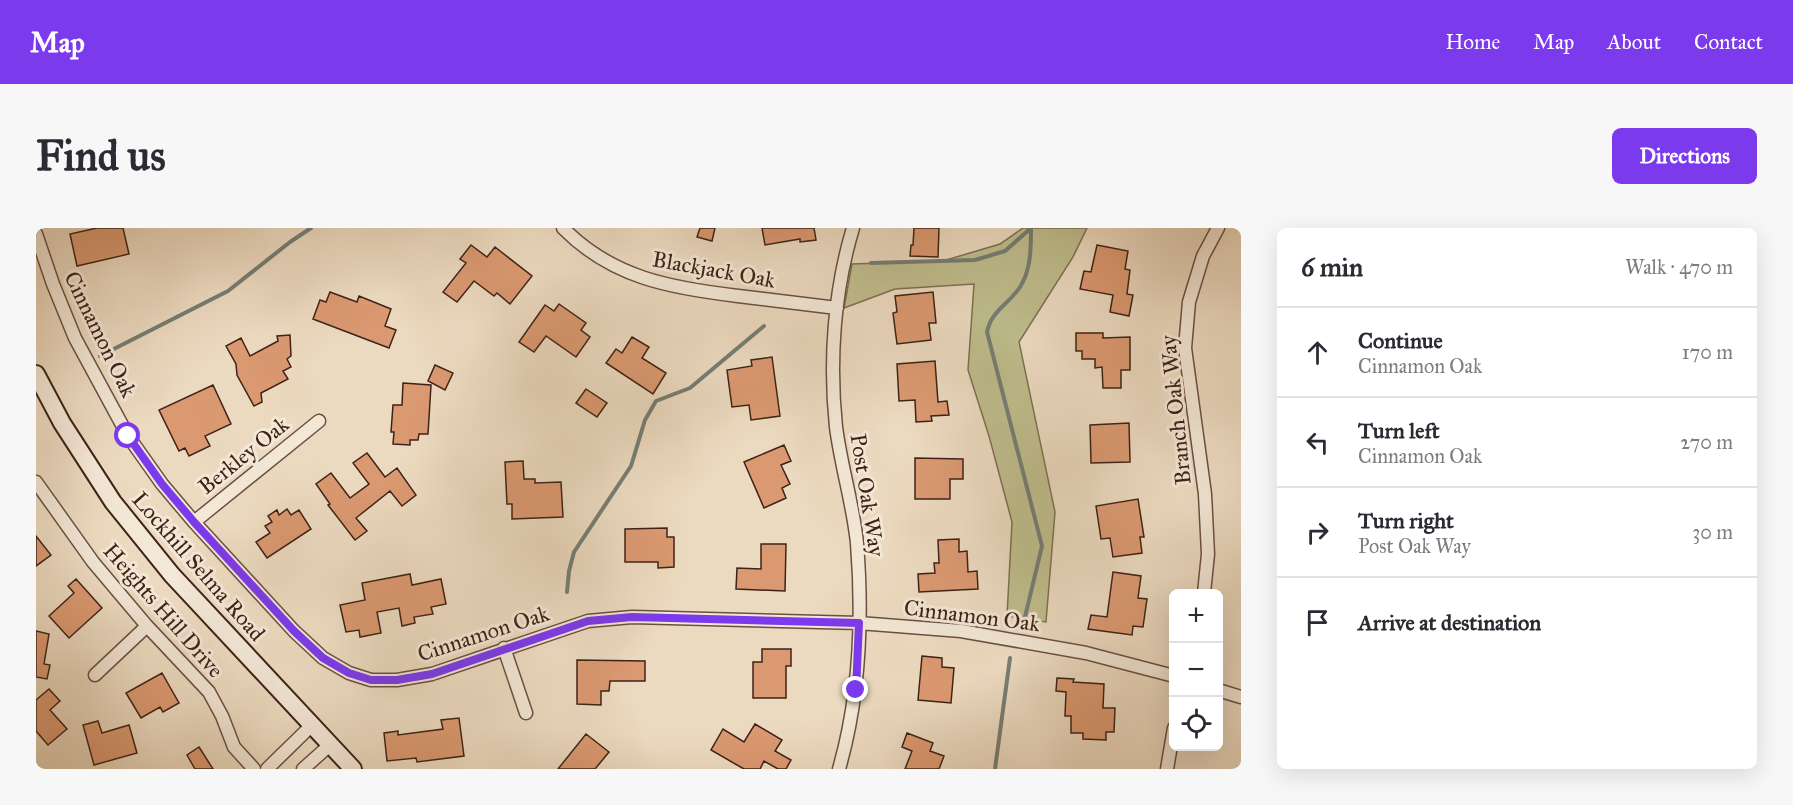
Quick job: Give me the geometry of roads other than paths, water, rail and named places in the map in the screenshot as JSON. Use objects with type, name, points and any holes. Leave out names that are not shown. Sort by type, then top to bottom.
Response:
[{"type":"main road","name":"Lockhill Selma Road","points":[[36,374],[62,423],[113,502],[172,575],[353,769]]},
{"type":"street","name":"Blackjack Oak","points":[[563,228],[604,261],[646,280],[692,290],[837,308]]},
{"type":"street","name":"Post Oak Way","points":[[839,769],[856,690],[859,623],[857,541],[836,427],[833,374],[837,308],[853,228]]},
{"type":"street","name":"Branch Oak Way","points":[[1204,589],[1208,554],[1205,494],[1185,348],[1189,303],[1203,256],[1218,228]]},
{"type":"street","name":"Cinnamon Oak","points":[[36,234],[75,338],[128,436],[162,484],[294,631],[323,658],[349,673],[371,680],[397,680],[432,674],[588,621],[632,617],[859,623],[961,631],[1086,652],[1169,675]]},
{"type":"street","name":"Berkley Oak","points":[[194,522],[319,421]]},
{"type":"street","name":"Heights Hill Drive","points":[[36,482],[93,562],[147,626],[209,692],[222,716],[234,747],[254,769]]},
{"type":"street","points":[[95,675],[147,626]]},
{"type":"street","points":[[504,648],[526,713]]},
{"type":"street","points":[[1223,692],[1241,697]]},
{"type":"street","points":[[267,769],[312,725]]},
{"type":"street","points":[[303,769],[331,744]]},
{"type":"street","points":[[1167,769],[1170,751]]},
{"type":"waterway","points":[[100,356],[228,291],[311,228]]},
{"type":"waterway","points":[[871,263],[975,260],[1005,251],[1031,228]]},
{"type":"waterway","points":[[1025,617],[1042,546],[987,332],[992,318],[1016,293],[1024,280],[1030,259],[1031,229]]},
{"type":"waterway","points":[[567,592],[574,552],[631,466],[645,420],[656,401],[690,388],[764,326]]},
{"type":"waterway","points":[[995,769],[1010,658]]}]
